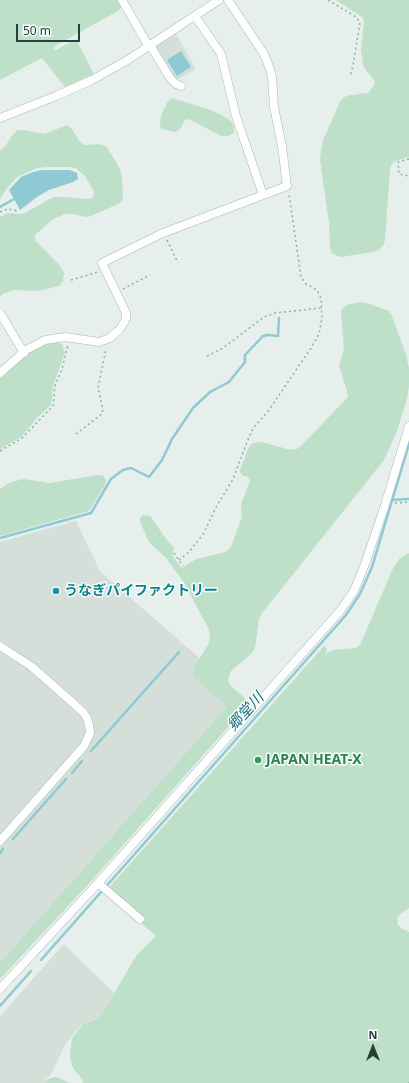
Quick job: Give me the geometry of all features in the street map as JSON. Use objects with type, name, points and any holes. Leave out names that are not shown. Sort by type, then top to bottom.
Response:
[{"type":"street","points":[[122,0],[170,78],[176,84],[181,86]]},
{"type":"street","points":[[0,118],[92,80],[150,46],[219,0]]},
{"type":"street","points":[[0,373],[32,346],[45,340],[58,337],[69,337],[99,342],[105,341],[120,329],[126,319],[124,307],[102,263],[163,233],[288,186],[274,107],[272,76],[270,69],[264,54],[228,0]]},
{"type":"street","points":[[195,16],[221,54],[235,111],[263,195]]},
{"type":"street","points":[[0,313],[24,353]]},
{"type":"street","points":[[0,989],[102,886],[250,712],[333,620],[348,601],[359,580],[371,549],[409,426]]},
{"type":"street","points":[[0,646],[31,666],[83,712],[89,725],[90,733],[84,746],[0,841]]},
{"type":"street","points":[[102,886],[140,919]]},
{"type":"path","points":[[328,0],[356,17],[360,23],[350,77]]},
{"type":"path","points":[[409,159],[398,162],[399,174],[409,176]]},
{"type":"path","points":[[179,560],[193,548],[204,533],[215,509],[233,479],[254,428],[269,410],[316,341],[321,326],[322,308],[320,294],[303,281],[300,272],[288,186]]},
{"type":"path","points":[[0,212],[8,209],[19,211]]},
{"type":"path","points":[[163,233],[178,263]]},
{"type":"path","points":[[71,280],[105,270]]},
{"type":"path","points":[[116,292],[150,275]]},
{"type":"path","points":[[207,356],[222,348],[264,317],[275,313],[322,308]]},
{"type":"path","points":[[0,451],[22,438],[53,406],[55,386],[66,357],[69,337]]},
{"type":"path","points":[[76,434],[102,414],[103,409],[98,388],[106,350],[105,341]]},
{"type":"path","points":[[394,503],[409,502]]},
{"type":"path","points":[[174,553],[183,566]]},
{"type":"shaded area","points":[[176,34],[196,69],[175,81],[155,47]]},
{"type":"shaded area","points":[[76,521],[100,571],[246,699],[247,704],[93,879],[0,979],[0,542]]},
{"type":"shaded area","points":[[64,944],[114,993],[102,1014],[97,1019],[80,1026],[66,1043],[51,1074],[43,1083],[0,1083],[0,1016]]},
{"type":"green space","points":[[0,0],[124,0],[123,5],[118,11],[55,46],[54,51],[76,39],[94,74],[65,87],[42,58],[0,80]]},
{"type":"green space","points":[[336,0],[409,0],[409,157],[395,161],[390,168],[385,240],[383,246],[379,250],[373,252],[341,257],[332,253],[330,248],[329,223],[320,160],[321,150],[323,140],[340,102],[344,97],[368,93],[375,81],[363,65],[361,49],[364,22],[362,17]]},
{"type":"green space","points":[[172,98],[211,110],[225,117],[230,120],[234,126],[234,133],[228,136],[221,136],[189,119],[184,121],[181,128],[176,132],[162,129],[160,127],[161,115],[168,101]]},
{"type":"green space","points":[[66,125],[71,128],[80,142],[84,145],[99,144],[107,147],[121,172],[123,198],[121,202],[116,205],[91,216],[85,217],[65,214],[52,220],[35,235],[35,240],[61,267],[64,273],[63,281],[59,286],[38,291],[15,290],[3,294],[0,297],[0,217],[8,213],[25,213],[54,197],[87,199],[92,198],[94,194],[85,176],[76,168],[46,167],[37,168],[17,177],[0,199],[0,151],[18,130],[45,134]]},
{"type":"green space","points":[[361,302],[389,311],[406,355],[409,368],[407,399],[397,431],[384,460],[259,619],[255,648],[251,654],[231,671],[228,682],[247,701],[246,707],[93,879],[0,979],[0,963],[227,707],[193,675],[194,667],[208,645],[210,638],[209,630],[185,584],[166,558],[149,542],[140,522],[140,518],[143,515],[150,516],[167,540],[174,547],[172,555],[182,568],[196,559],[226,552],[231,547],[242,517],[241,504],[250,481],[248,477],[243,476],[240,473],[240,470],[251,444],[258,442],[293,450],[299,448],[348,397],[339,366],[344,348],[341,310],[347,305]]},
{"type":"green space","points":[[58,342],[62,344],[65,353],[53,386],[51,405],[38,417],[21,437],[0,449],[0,377],[28,353],[46,343]]},
{"type":"green space","points":[[98,475],[104,476],[106,481],[105,485],[89,511],[0,536],[0,489],[6,485],[11,482],[24,479],[49,483]]},
{"type":"green space","points":[[409,553],[409,908],[400,914],[397,919],[398,925],[402,929],[409,932],[409,1083],[83,1083],[82,1079],[73,1068],[71,1062],[70,1055],[72,1038],[83,1024],[97,1019],[102,1014],[136,956],[156,936],[105,892],[324,646],[327,649],[325,657],[327,653],[333,650],[356,648],[360,645],[394,566],[400,558]]},
{"type":"green space","points":[[56,1077],[70,1083],[43,1083],[50,1078]]},
{"type":"water","points":[[181,51],[191,67],[177,76],[167,60]]},
{"type":"water","points":[[42,170],[70,170],[77,173],[78,179],[49,190],[20,210],[9,190],[21,177]]},
{"type":"waterway","points":[[0,207],[14,199]]},
{"type":"waterway","points":[[0,538],[91,513],[111,479],[123,470],[131,468],[149,477],[162,460],[172,439],[193,408],[210,392],[229,382],[245,362],[245,355],[263,336],[278,336],[279,318]]},
{"type":"waterway","name":"郷堂川","points":[[41,960],[346,615],[360,594],[372,567],[409,444]]},
{"type":"waterway","points":[[392,500],[409,499]]},
{"type":"waterway","points":[[91,751],[179,652]]},
{"type":"waterway","points":[[72,773],[82,761]]},
{"type":"waterway","points":[[13,839],[66,779]]},
{"type":"waterway","points":[[0,853],[3,849]]},
{"type":"waterway","name":"郷堂川","points":[[0,1006],[31,971]]},
{"type":"place","name":"うなぎパイファクトリー","points":[[56,591]]},
{"type":"place","name":"JAPAN HEAT-X","points":[[258,760]]}]
